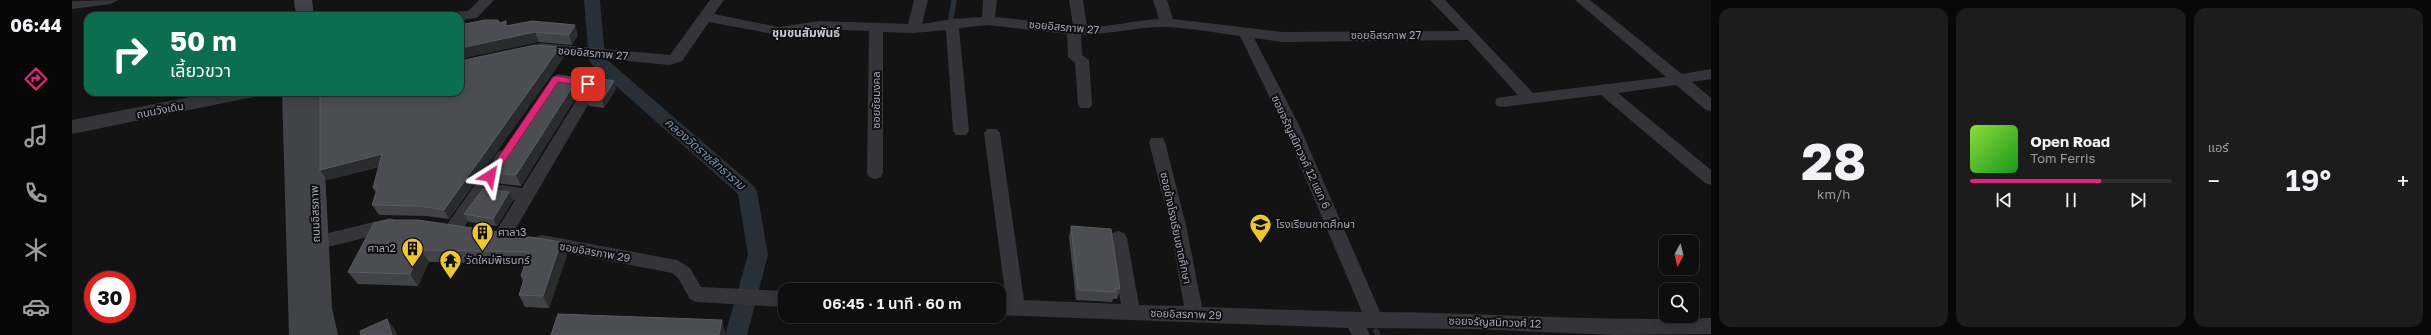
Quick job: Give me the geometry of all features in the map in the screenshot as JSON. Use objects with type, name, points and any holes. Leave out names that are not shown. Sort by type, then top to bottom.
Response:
[{"type":"main road","points":[[290,0],[290,12]]},
{"type":"main road","points":[[304,0],[305,12]]},
{"type":"main road","name":"ถนนอิสรภาพ","points":[[310,96],[307,246],[325,335]]},
{"type":"main road","points":[[302,335],[307,246]]},
{"type":"street","points":[[72,5],[111,0]]},
{"type":"street","points":[[464,15],[472,15],[486,0]]},
{"type":"street","name":"ซอยอิสรภาพ 27","points":[[528,49],[539,48],[670,60],[677,58],[716,0]]},
{"type":"street","points":[[914,29],[921,0]]},
{"type":"street","points":[[988,21],[990,0]]},
{"type":"street","points":[[1076,0],[1077,30],[1075,57],[1082,60],[1085,104]]},
{"type":"street","points":[[1160,0],[1167,23]]},
{"type":"street","points":[[1437,0],[1472,35],[1529,98]]},
{"type":"street","points":[[1582,0],[1711,106]]},
{"type":"street","name":"ซอยอิสรภาพ 27","points":[[706,17],[778,31],[806,25],[876,26],[914,29],[952,23],[988,21],[1100,31],[1135,24],[1167,23],[1244,31],[1282,37],[1472,35]]},
{"type":"street","points":[[952,23],[961,131]]},
{"type":"street","name":"ซอยชัยมงคล","points":[[875,173],[876,26]]},
{"type":"street","name":"ซอยจรัญสนิทวงศ์ 12 แยก 6","points":[[1244,31],[1291,125],[1374,319]]},
{"type":"street","points":[[1502,102],[1604,90],[1711,74]]},
{"type":"street","points":[[503,236],[592,86],[556,79],[548,92]]},
{"type":"street","points":[[1604,90],[1711,179]]},
{"type":"street","name":"ถนนวังเดิม","points":[[72,128],[228,96]]},
{"type":"street","points":[[992,133],[1007,308]]},
{"type":"street","name":"ซอยข้างโรงเรียนชาตศึกษา","points":[[1157,142],[1178,225],[1194,314]]},
{"type":"street","points":[[512,143],[482,188],[526,195]]},
{"type":"street","name":"ซอยอิสรภาพ 29","points":[[482,188],[447,227],[678,267],[684,273],[696,294],[740,298],[776,299]]},
{"type":"street","points":[[307,246],[383,227],[404,224]]},
{"type":"street","points":[[1118,238],[1130,312]]},
{"type":"street","name":"ซอยอิสรภาพ 29","points":[[1007,308],[1194,314],[1358,328],[1374,319]]},
{"type":"street","name":"ซอยจรัญสนิทวงศ์ 12","points":[[1374,319],[1542,330],[1640,331],[1711,326]]},
{"type":"building","points":[[485,20],[498,20],[499,23],[506,21],[506,26],[532,21],[575,25],[569,35],[535,32],[464,47],[464,24]]},
{"type":"building","points":[[535,45],[560,47],[444,210],[420,206],[372,205],[378,187],[373,188],[382,154],[320,170],[320,96],[464,96],[464,60]]},
{"type":"building","points":[[557,76],[578,78],[516,175],[490,172]]},
{"type":"building","points":[[598,78],[614,81],[602,100],[586,98]]},
{"type":"building","points":[[483,189],[509,192],[493,219],[464,214]]},
{"type":"building","points":[[388,220],[418,220],[513,234],[511,237],[531,237],[561,242],[543,296],[519,295],[525,277],[521,276],[529,252],[421,250],[410,274],[348,272],[374,223]]},
{"type":"building","points":[[1071,226],[1111,229],[1120,289],[1115,289],[1115,292],[1078,290]]},
{"type":"building","points":[[558,314],[722,320],[719,335],[551,335]]},
{"type":"building","points":[[387,319],[392,335],[361,335],[360,331]]},
{"type":"waterway","name":"คลองวัดราชสิทธาราม","points":[[592,0],[597,60],[747,191],[758,255],[736,335]]},
{"type":"waterway","points":[[951,18],[954,0]]},
{"type":"waterway","points":[[1376,331],[1378,335]]},
{"type":"place","name":"โรงเรียนชาตศึกษา","points":[[1261,244]]},
{"type":"place","name":"ศาลา3","points":[[482,252]]},
{"type":"place","name":"ศาลา2","points":[[412,268]]},
{"type":"place","name":"วัดใหม่พิเรนทร์","points":[[450,280]]},
{"type":"district","name":"ชุมชนสัมพันธ์","points":[[806,33]]},
{"type":"route","points":[[490,176],[556,79],[588,84]]}]
